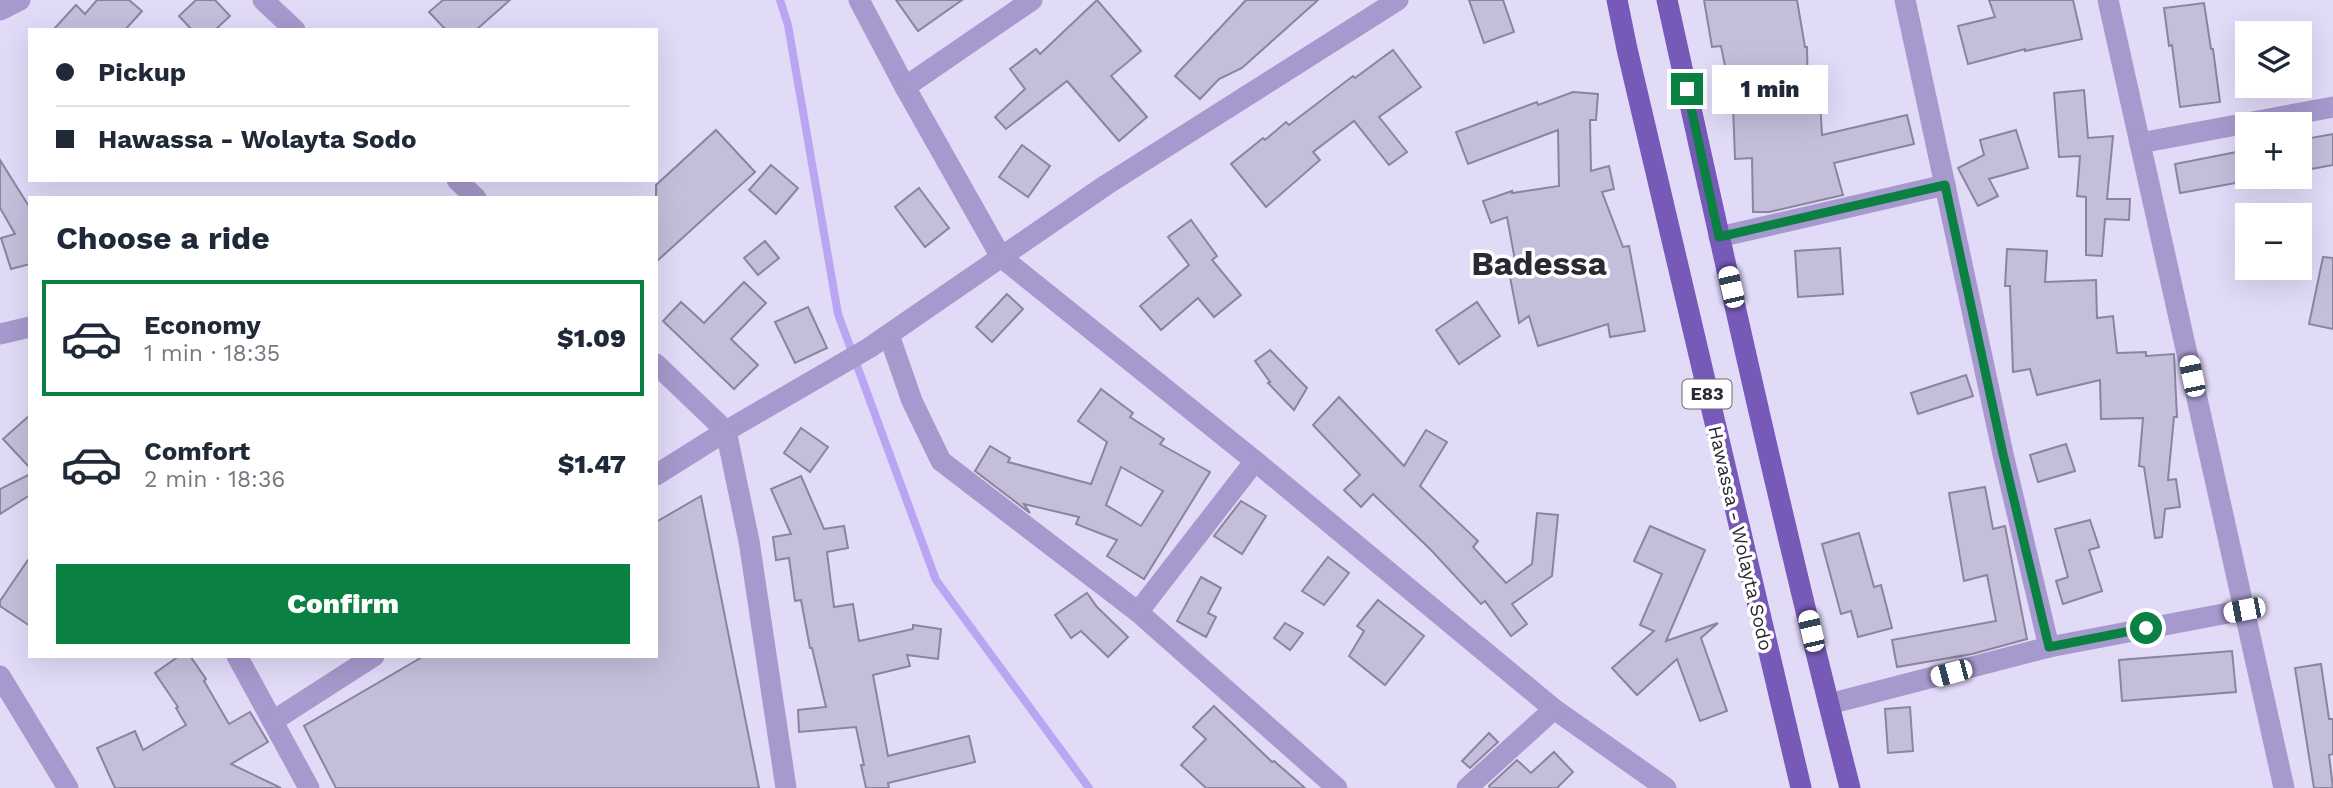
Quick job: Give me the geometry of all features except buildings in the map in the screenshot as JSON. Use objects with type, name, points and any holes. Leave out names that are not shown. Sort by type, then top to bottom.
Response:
[{"type":"main road","name":"Hawassa - Wolayta Sodo","points":[[1617,0],[1801,788]]},
{"type":"main road","name":"E83","points":[[1667,0],[1719,237],[1850,788]]},
{"type":"street","points":[[0,10],[20,0]]},
{"type":"street","points":[[263,0],[293,28]]},
{"type":"street","points":[[859,0],[1001,257],[1255,461],[1554,709],[1666,788]]},
{"type":"street","points":[[905,86],[1032,0]]},
{"type":"street","points":[[658,474],[869,348],[1105,185],[1398,0]]},
{"type":"street","points":[[1905,0],[2003,454],[2049,647]]},
{"type":"street","points":[[2108,0],[2284,788]]},
{"type":"street","points":[[2140,143],[2333,107]]},
{"type":"street","points":[[459,182],[474,196]]},
{"type":"street","points":[[1719,237],[1945,185]]},
{"type":"street","points":[[0,334],[28,327]]},
{"type":"street","points":[[889,335],[912,401],[941,461],[1138,612],[1337,788]]},
{"type":"street","points":[[658,366],[726,431],[749,541],[786,788]]},
{"type":"street","points":[[1138,612],[1255,461]]},
{"type":"street","points":[[1829,704],[2049,647],[2244,610]]},
{"type":"street","points":[[238,658],[309,788]]},
{"type":"street","points":[[273,721],[371,658]]},
{"type":"street","points":[[0,676],[68,788]]},
{"type":"street","points":[[1467,788],[1554,709]]},
{"type":"waterway","points":[[780,0],[788,25],[838,314],[936,580],[1089,788]]},
{"type":"district","name":"Badessa","points":[[1539,263]]},
{"type":"route","points":[[1687,89],[1719,237],[1945,185],[2003,454],[2049,647],[2146,628]]}]
